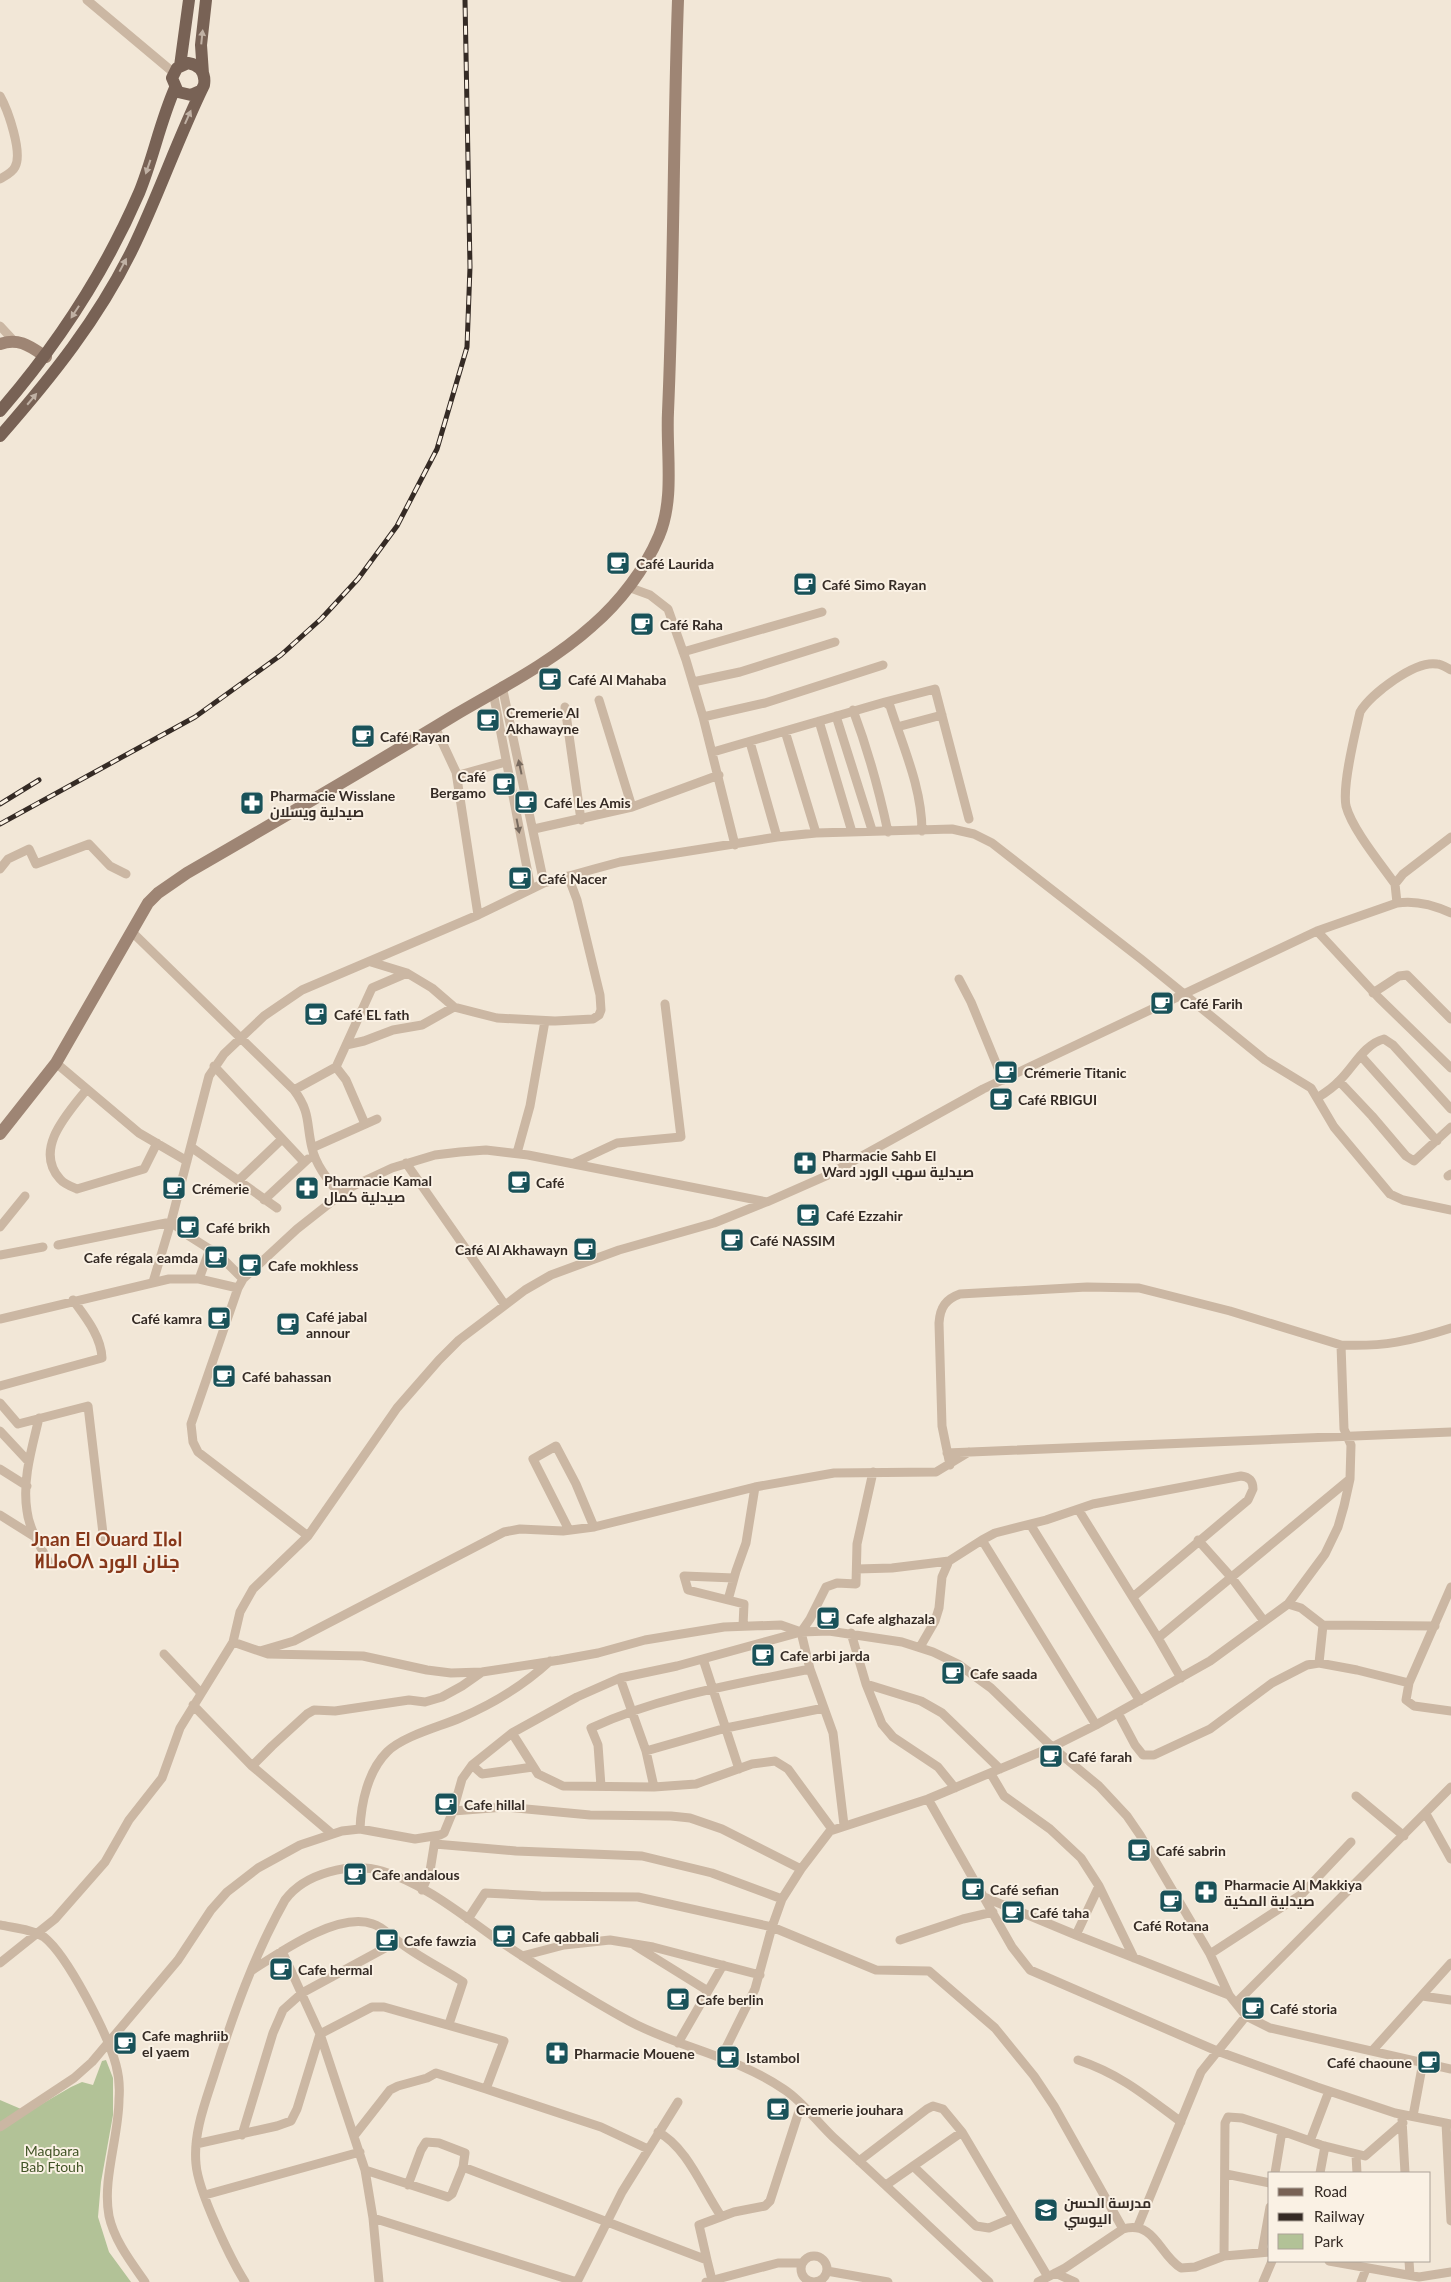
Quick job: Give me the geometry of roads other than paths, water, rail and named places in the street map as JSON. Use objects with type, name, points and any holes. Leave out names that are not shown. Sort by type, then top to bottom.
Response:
[{"type":"main road","points":[[189,0],[173,83],[175,88],[186,96],[200,91]]},
{"type":"main road","points":[[0,436],[60,365],[101,304],[140,232],[204,81],[201,45],[206,0]]},
{"type":"main road","points":[[177,69],[188,63],[195,65],[203,74]]},
{"type":"main road","points":[[0,411],[46,357],[106,262],[140,190],[164,113],[175,88]]},
{"type":"street","points":[[87,0],[177,69]]},
{"type":"street","points":[[0,1134],[56,1063],[99,992],[148,903],[172,883],[435,727],[579,638],[595,624],[638,573],[659,535],[666,502],[678,0]]},
{"type":"street","points":[[0,96],[14,131],[18,161],[11,172],[0,179]]},
{"type":"street","points":[[0,326],[14,340],[26,344],[46,357]]},
{"type":"street","points":[[0,344],[14,340]]},
{"type":"street","points":[[628,587],[650,595],[668,609],[703,716],[735,845]]},
{"type":"street","points":[[683,652],[822,612]]},
{"type":"street","points":[[693,682],[740,672],[835,642]]},
{"type":"street","points":[[1397,903],[1395,884],[1375,857],[1347,807],[1346,786],[1359,717],[1365,704],[1379,690],[1412,669],[1429,664],[1438,664],[1451,670]]},
{"type":"street","points":[[703,716],[765,703],[883,665]]},
{"type":"street","points":[[498,689],[506,762],[531,889]]},
{"type":"street","points":[[498,689],[534,829],[544,883]]},
{"type":"street","points":[[713,752],[852,710],[935,689],[969,819]]},
{"type":"street","points":[[599,700],[632,807]]},
{"type":"street","points":[[885,702],[890,706],[920,798],[922,831]]},
{"type":"street","points":[[565,707],[581,820]]},
{"type":"street","points":[[852,710],[866,744],[888,832]]},
{"type":"street","points":[[836,716],[872,830]]},
{"type":"street","points":[[897,728],[942,716]]},
{"type":"street","points":[[819,721],[852,832]]},
{"type":"street","points":[[435,727],[456,772],[478,915]]},
{"type":"street","points":[[785,731],[816,833]]},
{"type":"street","points":[[750,742],[777,837]]},
{"type":"street","points":[[456,772],[464,775],[506,762]]},
{"type":"street","points":[[534,829],[581,820],[632,807],[719,775]]},
{"type":"street","points":[[153,1282],[171,1222],[206,1086],[214,1066],[241,1037],[280,1003],[302,990],[478,915],[544,883],[620,862],[777,837],[816,833],[961,830],[992,844],[1265,1060],[1307,1085],[1334,1126],[1390,1194],[1403,1200],[1451,1210]]},
{"type":"street","points":[[1395,884],[1403,874],[1451,837]]},
{"type":"street","points":[[0,870],[8,859],[29,849],[36,864],[89,844],[110,866],[126,874]]},
{"type":"street","points":[[371,962],[407,973],[432,988],[454,1007],[497,1018],[545,1021],[593,1019],[599,1015],[601,1010],[600,995],[578,900],[568,876]]},
{"type":"street","points":[[0,1963],[67,1907],[105,1862],[129,1820],[162,1778],[177,1734],[234,1642],[238,1618],[248,1596],[308,1536],[408,1395],[459,1340],[525,1290],[579,1263],[714,1223],[826,1176],[866,1152],[1003,1080],[1317,931],[1397,903],[1409,901],[1425,904],[1451,913]]},
{"type":"street","points":[[131,931],[294,1090],[305,1106],[313,1151],[320,1168],[340,1195]]},
{"type":"street","points":[[1317,931],[1373,993],[1451,1068]]},
{"type":"street","points":[[294,1090],[336,1067],[372,988],[407,973]]},
{"type":"street","points":[[1373,993],[1400,976],[1407,975],[1451,1019]]},
{"type":"street","points":[[959,979],[971,1002],[1003,1080]]},
{"type":"street","points":[[574,1163],[600,1149],[622,1142],[681,1137],[666,1004]]},
{"type":"street","points":[[346,1045],[364,1041],[393,1030],[422,1024],[454,1007]]},
{"type":"street","points":[[517,1153],[530,1106],[545,1021]]},
{"type":"street","points":[[1317,1098],[1340,1081],[1361,1056],[1378,1041],[1386,1040],[1451,1109]]},
{"type":"street","points":[[1361,1056],[1437,1141]]},
{"type":"street","points":[[56,1063],[139,1133],[187,1161]]},
{"type":"street","points":[[214,1066],[304,1162]]},
{"type":"street","points":[[336,1067],[346,1080],[366,1124]]},
{"type":"street","points":[[1340,1081],[1411,1160],[1418,1159],[1451,1127]]},
{"type":"street","points":[[87,1089],[58,1126],[51,1144],[50,1163],[61,1180],[77,1189],[144,1169],[157,1143]]},
{"type":"street","points":[[264,1200],[313,1151],[377,1119]]},
{"type":"street","points":[[239,1180],[282,1139]]},
{"type":"street","points":[[191,1147],[277,1208]]},
{"type":"street","points":[[308,1536],[198,1452],[190,1430],[192,1419],[238,1288],[243,1279],[297,1229],[340,1195],[379,1173],[406,1163],[460,1152],[486,1150],[517,1153],[574,1163],[674,1185],[767,1202]]},
{"type":"street","points":[[406,1163],[505,1305]]},
{"type":"street","points":[[0,1227],[25,1196]]},
{"type":"street","points":[[58,1246],[171,1222],[219,1255],[243,1279]]},
{"type":"street","points":[[0,1255],[43,1247]]},
{"type":"street","points":[[199,1279],[210,1249]]},
{"type":"street","points":[[0,1319],[73,1300],[169,1279],[199,1279],[238,1288]]},
{"type":"street","points":[[950,1465],[942,1426],[940,1317],[941,1310],[950,1298],[960,1294],[1087,1287],[1139,1288],[1230,1311],[1340,1345],[1372,1346],[1402,1342],[1451,1328]]},
{"type":"street","points":[[0,1386],[102,1358],[101,1349],[93,1329],[73,1300]]},
{"type":"street","points":[[721,2058],[746,2009],[760,1975],[772,1927],[782,1899],[823,1837],[832,1830],[844,1825],[928,1799],[991,1774],[1096,1725],[1181,1678],[1231,1646],[1288,1604],[1325,1554],[1338,1527],[1350,1479],[1351,1445],[1344,1429],[1340,1345]]},
{"type":"street","points":[[0,1403],[18,1424]]},
{"type":"street","points":[[28,1462],[3,1434],[18,1424],[88,1406],[104,1542]]},
{"type":"street","points":[[39,1418],[28,1462],[26,1511],[36,1537],[50,1564]]},
{"type":"street","points":[[947,1453],[1078,1446],[1451,1432]]},
{"type":"street","points":[[569,1530],[534,1459],[556,1446],[576,1484],[594,1526]]},
{"type":"street","points":[[258,1652],[294,1641],[499,1534],[520,1529],[569,1530],[594,1526],[755,1487],[834,1473],[936,1472],[969,1452]]},
{"type":"street","points":[[0,1469],[27,1486]]},
{"type":"street","points":[[844,1825],[833,1733],[810,1668],[801,1632],[810,1619],[824,1589],[834,1584],[856,1584],[858,1569],[857,1544],[874,1472]]},
{"type":"street","points":[[858,1569],[892,1568],[949,1561],[995,1533],[1093,1504],[1231,1478],[1247,1477],[1251,1481],[1253,1489],[1248,1500],[1133,1596]]},
{"type":"street","points":[[1158,1638],[1350,1479]]},
{"type":"street","points":[[728,1600],[746,1544],[755,1487]]},
{"type":"street","points":[[1078,1509],[1133,1596],[1181,1678]]},
{"type":"street","points":[[0,1515],[36,1537]]},
{"type":"street","points":[[1030,1524],[1140,1701]]},
{"type":"street","points":[[982,1540],[1096,1725]]},
{"type":"street","points":[[1198,1540],[1231,1577],[1264,1621]]},
{"type":"street","points":[[920,1647],[940,1608],[942,1577],[949,1561]]},
{"type":"street","points":[[734,1578],[684,1576],[688,1590],[744,1604],[743,1626]]},
{"type":"street","points":[[1451,1588],[1409,1683],[1406,1700],[1410,1705],[1451,1711]]},
{"type":"street","points":[[1288,1604],[1301,1608],[1323,1625],[1435,1626]]},
{"type":"street","points":[[234,1642],[258,1652],[278,1656],[363,1656],[441,1673],[482,1672],[598,1653],[652,1638],[743,1626],[781,1625],[801,1632]]},
{"type":"street","points":[[1319,1663],[1323,1625]]},
{"type":"street","points":[[422,1890],[430,1871],[435,1840],[444,1833],[453,1811],[462,1779],[472,1765],[512,1733],[577,1696],[620,1678],[703,1659],[801,1632],[829,1631],[851,1633],[920,1647],[958,1664],[978,1677],[1006,1701],[1052,1747],[1099,1786],[1127,1816],[1210,1954],[1229,1995],[1246,2016],[1270,2028],[1451,2069]]},
{"type":"street","points":[[851,1633],[866,1684],[879,1718],[891,1736],[928,1758],[948,1776],[955,1788]]},
{"type":"street","points":[[164,1654],[201,1693]]},
{"type":"street","points":[[703,1659],[739,1768]]},
{"type":"street","points":[[360,1829],[360,1815],[366,1791],[376,1768],[389,1750],[498,1699],[535,1674],[550,1661]]},
{"type":"street","points":[[1118,1713],[1135,1745],[1143,1755],[1154,1755],[1210,1729],[1272,1683],[1307,1665],[1319,1663],[1409,1683]]},
{"type":"street","points":[[601,1786],[598,1745],[591,1728],[631,1711],[714,1689],[810,1668]]},
{"type":"street","points":[[252,1766],[307,1714],[314,1710],[335,1711],[409,1700],[425,1702],[442,1697],[482,1672]]},
{"type":"street","points":[[620,1678],[646,1751],[654,1787]]},
{"type":"street","points":[[866,1684],[921,1701],[942,1713],[1000,1769]]},
{"type":"street","points":[[193,1706],[252,1766],[331,1833]]},
{"type":"street","points":[[646,1751],[726,1728],[824,1708]]},
{"type":"street","points":[[512,1733],[533,1767],[545,1778],[563,1786],[654,1787],[696,1784],[739,1768],[767,1761],[781,1764],[798,1782],[832,1830]]},
{"type":"street","points":[[472,1765],[482,1774],[533,1767]]},
{"type":"street","points":[[991,1774],[1004,1796],[1050,1829],[1076,1852],[1099,1886],[1134,1958]]},
{"type":"street","points":[[1236,2003],[1451,1787]]},
{"type":"street","points":[[1356,1796],[1404,1836]]},
{"type":"street","points":[[928,1799],[1012,1947],[1030,1970],[1217,2051],[1402,2118],[1413,2116],[1449,2124],[1451,2221]]},
{"type":"street","points":[[453,1811],[505,1808],[590,1815],[690,1818],[722,1829],[801,1869]]},
{"type":"street","points":[[1426,1814],[1451,1859]]},
{"type":"street","points":[[0,2127],[74,2078],[109,2044],[150,1991],[178,1960],[208,1914],[227,1892],[277,1857],[331,1833],[360,1829],[415,1839],[516,1851],[642,1856],[712,1873],[782,1899]]},
{"type":"street","points":[[1210,1954],[1302,1894],[1352,1842]]},
{"type":"street","points":[[245,2282],[224,2241],[196,2170],[196,2144],[216,2068],[251,1971],[285,1900],[295,1889],[314,1878],[342,1870],[369,1869],[397,1877],[422,1890],[522,1956],[630,2022],[678,2043],[721,2058],[784,2089],[989,2282]]},
{"type":"street","points":[[1076,1935],[1099,1886]]},
{"type":"street","points":[[468,1919],[484,1893],[541,1896],[625,1896],[652,1900],[772,1927],[850,1958],[867,1968],[884,1971],[922,1970],[933,1974],[995,2028],[1034,2076],[1054,2106],[1123,2229]]},
{"type":"street","points":[[984,1896],[1076,1935],[1229,1995]]},
{"type":"street","points":[[900,1940],[993,1912]]},
{"type":"street","points":[[251,1971],[282,1951],[333,1926],[350,1922],[373,1924],[384,1929],[398,1941],[463,1982],[449,2024]]},
{"type":"street","points":[[0,1925],[37,1934],[48,1941],[69,1968],[109,2044],[118,2073],[120,2097],[107,2193],[108,2214],[120,2243],[145,2282]]},
{"type":"street","points":[[522,1956],[574,1943],[610,1940],[627,1941],[760,1975]]},
{"type":"street","points":[[242,2135],[276,2023],[283,2010],[302,1993],[398,1941]]},
{"type":"street","points":[[627,1941],[708,1991]]},
{"type":"street","points":[[282,1951],[320,2034],[360,2152],[373,2218],[378,2282]]},
{"type":"street","points":[[1372,2051],[1451,1963]]},
{"type":"street","points":[[678,2043],[723,1965]]},
{"type":"street","points":[[1422,1996],[1451,2000]]},
{"type":"street","points":[[196,2144],[242,2135],[292,2121],[320,2034],[377,2006],[449,2024],[504,2041],[486,2089]]},
{"type":"street","points":[[1138,2226],[1201,2072],[1246,2016]]},
{"type":"street","points":[[1078,2060],[1101,2068],[1125,2080],[1181,2122]]},
{"type":"street","points":[[1413,2116],[1422,2062]]},
{"type":"street","points":[[354,2136],[384,2095],[398,2086],[421,2081],[436,2073],[601,2127],[648,2149]]},
{"type":"street","points":[[1310,2141],[1329,2091]]},
{"type":"street","points":[[373,2218],[577,2282],[606,2224],[648,2149],[678,2102]]},
{"type":"street","points":[[801,2105],[770,2201],[764,2206],[721,2216],[699,2225],[707,2260],[709,2281],[778,2263],[802,2263],[808,2257],[816,2256],[826,2263],[827,2270],[821,2281],[808,2281],[802,2275],[802,2263]]},
{"type":"street","points":[[859,2161],[927,2109],[933,2106],[947,2112],[962,2132],[1013,2218],[1051,2275],[1074,2282]]},
{"type":"street","points":[[1224,2256],[1225,2122],[1228,2117],[1242,2118],[1356,2155],[1368,2155],[1402,2118]]},
{"type":"street","points":[[1402,2118],[1405,2172]]},
{"type":"street","points":[[1275,2172],[1282,2131]]},
{"type":"street","points":[[658,2132],[674,2141],[721,2216]]},
{"type":"street","points":[[886,2185],[962,2132]]},
{"type":"street","points":[[365,2170],[408,2185],[448,2198],[454,2190],[465,2153],[439,2142],[426,2142],[421,2150],[408,2185]]},
{"type":"street","points":[[1320,2172],[1325,2146]]},
{"type":"street","points":[[205,2195],[360,2152]]},
{"type":"street","points":[[1356,2155],[1357,2172]]},
{"type":"street","points":[[913,2166],[976,2226],[989,2228],[1013,2218]]},
{"type":"street","points":[[462,2167],[606,2224],[707,2260]]},
{"type":"street","points":[[1226,2174],[1268,2183]]},
{"type":"street","points":[[1038,2282],[1123,2229],[1138,2226],[1149,2233],[1181,2268],[1195,2267],[1224,2256],[1266,2252],[1268,2230]]},
{"type":"street","points":[[1263,2282],[1272,2262]]},
{"type":"street","points":[[1335,2262],[1416,2278],[1451,2272]]},
{"type":"street","points":[[1409,2262],[1416,2278]]},
{"type":"street","points":[[1361,2266],[1361,2282]]},
{"type":"street","points":[[827,2270],[888,2282]]},
{"type":"railway","points":[[0,824],[195,717],[281,655],[321,619],[358,579],[397,526],[437,449],[467,347],[470,267],[465,0]]},
{"type":"railway","points":[[0,804],[39,780]]},
{"type":"place","name":"Café Laurida","points":[[618,563]]},
{"type":"place","name":"Café Simo Rayan","points":[[805,584]]},
{"type":"place","name":"Café Raha","points":[[642,624]]},
{"type":"place","name":"Café Al Mahaba","points":[[550,679]]},
{"type":"place","name":"Cremerie Al Akhawayne","points":[[488,720]]},
{"type":"place","name":"Café Rayan","points":[[363,736]]},
{"type":"place","name":"Café Bergamo","points":[[504,784]]},
{"type":"place","name":"Café Les Amis","points":[[526,802]]},
{"type":"place","name":"Pharmacie Wisslane صيدلية ويسلان","points":[[252,803]]},
{"type":"place","name":"Café Nacer","points":[[520,878]]},
{"type":"place","name":"Café Farih","points":[[1162,1003]]},
{"type":"place","name":"Café EL fath","points":[[316,1014]]},
{"type":"place","name":"Crémerie Titanic","points":[[1006,1072]]},
{"type":"place","name":"Café RBIGUI","points":[[1001,1099]]},
{"type":"place","name":"Pharmacie Sahb El Ward صيدلية سهب الورد","points":[[805,1163]]},
{"type":"place","name":"Café","points":[[519,1182]]},
{"type":"place","name":"Crémerie","points":[[174,1188]]},
{"type":"place","name":"Pharmacie Kamal صيدلية كمال","points":[[307,1188]]},
{"type":"place","name":"Café Ezzahir","points":[[808,1215]]},
{"type":"place","name":"Café brikh","points":[[188,1227]]},
{"type":"place","name":"Café NASSIM","points":[[732,1240]]},
{"type":"place","name":"Café Al Akhawayn","points":[[585,1249]]},
{"type":"place","name":"Cafe régala eamda","points":[[216,1257]]},
{"type":"place","name":"Cafe mokhless","points":[[250,1265]]},
{"type":"place","name":"Café kamra","points":[[219,1318]]},
{"type":"place","name":"Café jabal annour","points":[[288,1324]]},
{"type":"place","name":"Café bahassan","points":[[224,1376]]},
{"type":"place","name":"Cafe alghazala","points":[[828,1618]]},
{"type":"place","name":"Cafe arbi jarda","points":[[763,1655]]},
{"type":"place","name":"Cafe saada","points":[[953,1673]]},
{"type":"place","name":"Café farah","points":[[1051,1756]]},
{"type":"place","name":"Cafe hillal","points":[[446,1804]]},
{"type":"place","name":"Café sabrin","points":[[1139,1850]]},
{"type":"place","name":"Cafe andalous","points":[[355,1874]]},
{"type":"place","name":"Café sefian","points":[[973,1889]]},
{"type":"place","name":"Pharmacie Al Makkiya صيدلية المكية","points":[[1206,1892]]},
{"type":"place","name":"Café Rotana","points":[[1171,1901]]},
{"type":"place","name":"Café taha","points":[[1013,1912]]},
{"type":"place","name":"Cafe qabbali","points":[[504,1936]]},
{"type":"place","name":"Cafe fawzia","points":[[387,1940]]},
{"type":"place","name":"Cafe hermal","points":[[281,1969]]},
{"type":"place","name":"Cafe berlin","points":[[678,1999]]},
{"type":"place","name":"Café storia","points":[[1253,2008]]},
{"type":"place","name":"Cafe maghriib el yaem","points":[[125,2043]]},
{"type":"place","name":"Pharmacie Mouene","points":[[557,2053]]},
{"type":"place","name":"Istambol","points":[[728,2057]]},
{"type":"place","name":"Café chaoune","points":[[1429,2062]]},
{"type":"place","name":"Cremerie jouhara","points":[[778,2109]]},
{"type":"place","name":"مدرسة الحسن اليوسي","points":[[1046,2210]]},
{"type":"district","name":"Jnan El Ouard ⵊⵏⴰⵏ ⵍⵡⴰⵔⴷ جنان الورد","points":[[107,1549]]},
{"type":"park label","name":"Maqbara Bab Ftouh","points":[[52,2158]]}]
